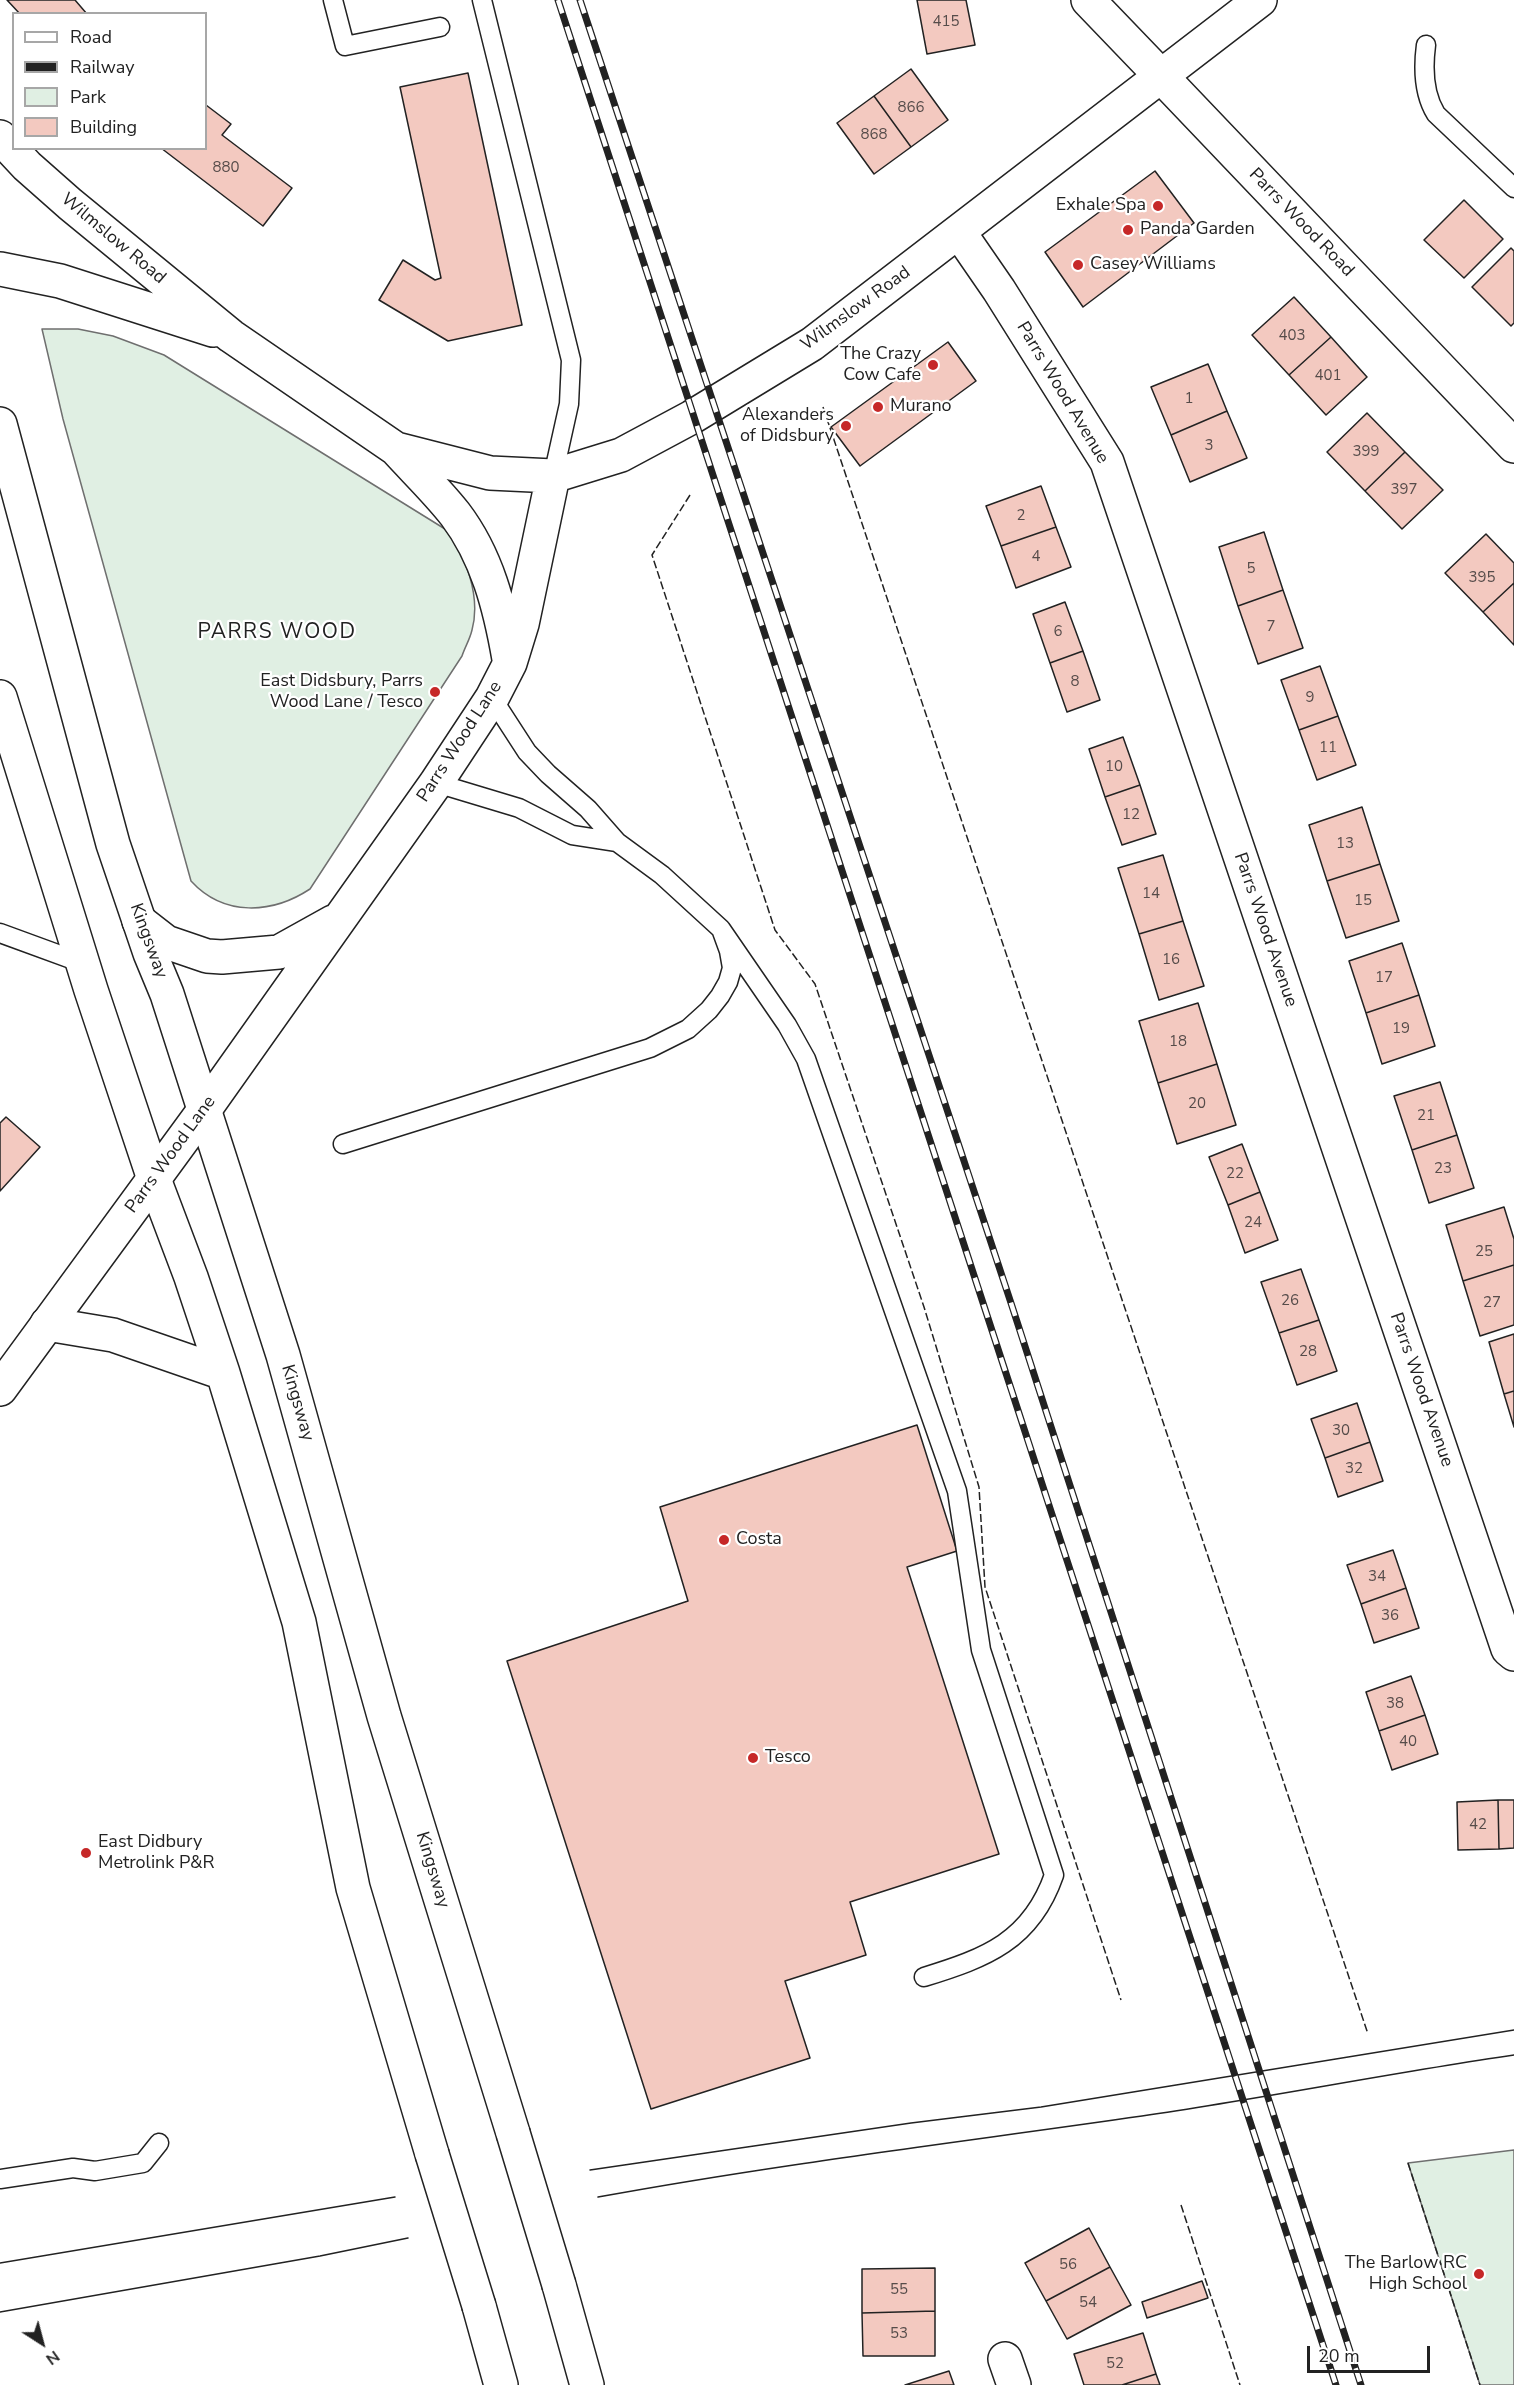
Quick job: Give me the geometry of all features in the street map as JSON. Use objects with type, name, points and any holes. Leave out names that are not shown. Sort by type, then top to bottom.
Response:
[{"type":"main road","name":"Parrs Wood Road","points":[[1088,0],[1514,446]]},
{"type":"main road","name":"Wilmslow Road","points":[[396,449],[490,473],[553,476],[621,454],[692,417],[812,344],[1260,0]]},
{"type":"main road","name":"Wilmslow Road","points":[[0,136],[12,149]]},
{"type":"main road","name":"Wilmslow Road","points":[[13,150],[70,204],[231,336],[396,449],[455,514],[486,569],[501,612],[510,663]]},
{"type":"main road","name":"Parrs Wood Avenue","points":[[959,232],[999,290],[1107,462],[1508,1649],[1514,1654]]},
{"type":"main road","name":"Wilmslow Road","points":[[0,269],[60,281],[231,336]]},
{"type":"main road","name":"Kingsway","points":[[0,424],[113,844],[150,953],[167,994],[283,1354],[384,1716],[559,2284],[587,2385]]},
{"type":"main road","name":"Parrs Wood Lane","points":[[0,1389],[205,1109],[436,783],[492,698],[510,663],[522,624],[553,476]]},
{"type":"main road","points":[[0,697],[82,963],[154,1179],[191,1277],[223,1373],[299,1622],[353,1888],[501,2385]]},
{"type":"main road","name":"Parrs Wood Lane","points":[[139,921],[166,942],[207,956],[222,957],[279,952],[340,918]]},
{"type":"main road","points":[[47,1324],[113,1335],[223,1373]]},
{"type":"lane","points":[[333,0],[345,46],[440,27]]},
{"type":"lane","points":[[482,0],[571,360],[569,404],[553,476]]},
{"type":"lane","points":[[1426,45],[1425,87],[1428,102],[1436,114],[1514,188]]},
{"type":"lane","points":[[492,698],[527,752],[548,774],[588,809],[617,843],[662,875],[721,929],[787,1025],[806,1059],[957,1491],[981,1650],[1054,1875],[1046,1899],[1024,1928],[995,1950],[965,1964],[924,1977]]},
{"type":"lane","points":[[436,783],[519,808],[572,835],[617,843]]},
{"type":"lane","points":[[343,1144],[650,1048],[688,1029],[709,1010],[728,982],[732,968],[721,929]]},
{"type":"lane","points":[[0,933],[82,963]]},
{"type":"lane","points":[[0,2179],[73,2168],[95,2171],[143,2163],[159,2143]]},
{"type":"green space","points":[[42,329],[78,329],[113,336],[164,355],[445,529],[453,539],[465,563],[475,604],[471,633],[462,656],[310,889],[295,897],[264,907],[233,906],[204,893],[191,881],[63,419]]},
{"type":"green space","name":"The Barlow RC High School","points":[[1514,2150],[1514,2385],[1480,2385],[1408,2163]]},
{"type":"building","points":[[7,0],[75,0],[85,12],[18,12]]},
{"type":"building","points":[[917,0],[966,0],[975,45],[927,54]]},
{"type":"building","points":[[911,69],[948,120],[911,147],[874,96]]},
{"type":"building","points":[[468,73],[522,325],[448,341],[379,300],[403,260],[435,280],[441,278],[400,87]]},
{"type":"building","points":[[874,96],[911,147],[874,174],[837,123]]},
{"type":"building","points":[[207,106],[231,124],[222,135],[292,188],[263,226],[164,150],[207,150]]},
{"type":"building","points":[[1155,171],[1194,223],[1083,307],[1045,252]]},
{"type":"building","points":[[1464,200],[1503,239],[1464,278],[1424,240]]},
{"type":"building","points":[[1511,248],[1514,251],[1514,323],[1511,326],[1472,287]]},
{"type":"building","points":[[1294,297],[1331,337],[1289,375],[1252,335]]},
{"type":"building","points":[[1331,337],[1367,377],[1326,415],[1289,375]]},
{"type":"building","points":[[948,342],[976,381],[860,466],[831,427]]},
{"type":"building","points":[[1208,364],[1227,411],[1171,435],[1151,387]]},
{"type":"building","points":[[1227,411],[1247,458],[1190,482],[1171,435]]},
{"type":"building","points":[[1367,413],[1405,452],[1365,491],[1327,452]]},
{"type":"building","points":[[1405,452],[1443,490],[1402,529],[1365,491]]},
{"type":"building","points":[[1041,486],[1056,527],[1001,546],[986,506]]},
{"type":"building","points":[[1056,527],[1071,567],[1016,588],[1001,546]]},
{"type":"building","points":[[1264,532],[1283,590],[1238,606],[1219,547]]},
{"type":"building","points":[[1486,534],[1514,563],[1514,583],[1483,612],[1445,573]]},
{"type":"building","points":[[1514,583],[1514,645],[1483,612]]},
{"type":"building","points":[[1283,590],[1303,648],[1258,664],[1238,606]]},
{"type":"building","points":[[1065,602],[1083,651],[1050,663],[1033,614]]},
{"type":"building","points":[[1083,651],[1100,700],[1067,712],[1050,663]]},
{"type":"building","points":[[1320,666],[1338,716],[1299,730],[1281,680]]},
{"type":"building","points":[[1338,716],[1356,765],[1317,780],[1299,730]]},
{"type":"building","points":[[1123,737],[1140,785],[1105,797],[1089,749]]},
{"type":"building","points":[[1140,785],[1156,834],[1122,845],[1105,797]]},
{"type":"building","points":[[1362,807],[1380,864],[1327,881],[1309,825]]},
{"type":"building","points":[[1163,855],[1183,921],[1139,934],[1118,868]]},
{"type":"building","points":[[1380,864],[1399,921],[1346,938],[1327,881]]},
{"type":"building","points":[[1183,921],[1204,986],[1159,1000],[1139,934]]},
{"type":"building","points":[[1402,943],[1419,995],[1366,1013],[1349,961]]},
{"type":"building","points":[[1419,995],[1435,1046],[1382,1064],[1366,1013]]},
{"type":"building","points":[[1198,1003],[1217,1064],[1158,1083],[1139,1021]]},
{"type":"building","points":[[1217,1064],[1236,1125],[1177,1144],[1158,1083]]},
{"type":"building","points":[[1440,1082],[1457,1135],[1412,1150],[1394,1096]]},
{"type":"building","points":[[6,1117],[40,1147],[0,1191],[0,1123]]},
{"type":"building","points":[[1457,1135],[1474,1188],[1429,1203],[1412,1150]]},
{"type":"building","points":[[1242,1144],[1260,1192],[1228,1205],[1209,1157]]},
{"type":"building","points":[[1260,1192],[1278,1240],[1245,1253],[1228,1205]]},
{"type":"building","points":[[1504,1207],[1514,1239],[1514,1265],[1463,1281],[1446,1225]]},
{"type":"building","points":[[1514,1265],[1514,1325],[1480,1336],[1463,1281]]},
{"type":"building","points":[[1301,1269],[1319,1320],[1279,1333],[1261,1282]]},
{"type":"building","points":[[1319,1320],[1337,1371],[1297,1385],[1279,1333]]},
{"type":"building","points":[[1514,1334],[1514,1391],[1504,1394],[1489,1342]]},
{"type":"building","points":[[1514,1391],[1514,1427],[1504,1394]]},
{"type":"building","points":[[1357,1403],[1370,1442],[1325,1458],[1311,1419]]},
{"type":"building","name":"Tesco","points":[[917,1425],[957,1551],[907,1567],[999,1854],[850,1902],[866,1955],[785,1981],[810,2058],[651,2109],[507,1661],[688,1601],[660,1507]]},
{"type":"building","points":[[1370,1442],[1383,1481],[1338,1497],[1325,1458]]},
{"type":"building","points":[[1393,1550],[1406,1588],[1361,1604],[1347,1565]]},
{"type":"building","points":[[1406,1588],[1419,1628],[1374,1643],[1361,1604]]},
{"type":"building","points":[[1411,1676],[1425,1715],[1379,1731],[1366,1692]]},
{"type":"building","points":[[1425,1715],[1438,1754],[1392,1770],[1379,1731]]},
{"type":"building","points":[[1498,1800],[1514,1800],[1514,1848],[1499,1849]]},
{"type":"building","points":[[1498,1800],[1499,1849],[1458,1850],[1457,1802]]},
{"type":"building","points":[[1089,2228],[1110,2267],[1046,2301],[1025,2263]]},
{"type":"building","points":[[1110,2267],[1131,2305],[1067,2339],[1046,2301]]},
{"type":"building","points":[[935,2268],[935,2311],[862,2313],[862,2269]]},
{"type":"building","points":[[1202,2281],[1208,2298],[1147,2318],[1142,2302]]},
{"type":"building","points":[[935,2311],[935,2356],[863,2356],[862,2313]]},
{"type":"building","points":[[1143,2333],[1156,2374],[1122,2385],[1084,2385],[1074,2354]]},
{"type":"building","points":[[949,2371],[954,2385],[905,2385]]},
{"type":"building","points":[[1156,2374],[1160,2385],[1122,2385]]},
{"type":"tram line","points":[[590,2170],[911,2123],[1041,2107],[1514,2030]]},
{"type":"tram line","points":[[598,2197],[802,2164],[1188,2109],[1514,2055]]},
{"type":"tram line","points":[[0,2263],[395,2197]]},
{"type":"tram line","points":[[0,2312],[320,2256],[408,2238]]},
{"type":"railway","points":[[558,0],[1336,2385]]},
{"type":"railway","points":[[580,0],[1011,1303],[1361,2385]]},
{"type":"fence","points":[[823,407],[1368,2034]]},
{"type":"fence","points":[[690,495],[652,555],[775,930],[815,984],[924,1307],[979,1487],[985,1587],[1121,2000]]},
{"type":"fence","points":[[1408,2163],[1480,2385]]},
{"type":"fence","points":[[1181,2205],[1240,2385]]},
{"type":"place","name":"Exhale Spa","points":[[1158,206]]},
{"type":"place","name":"Panda Garden","points":[[1128,230]]},
{"type":"place","name":"Casey Williams","points":[[1078,265]]},
{"type":"place","name":"The Crazy Cow Cafe","points":[[933,365]]},
{"type":"place","name":"Murano","points":[[878,407]]},
{"type":"place","name":"Alexanders of Didsbury","points":[[846,426]]},
{"type":"place","name":"East Didsbury, Parrs Wood Lane / Tesco","points":[[435,692]]},
{"type":"place","name":"Costa","points":[[724,1540]]},
{"type":"place","name":"Tesco","points":[[753,1758]]},
{"type":"place","name":"East Didbury Metrolink P&R","points":[[86,1853]]},
{"type":"place","name":"The Barlow RC High School","points":[[1479,2274]]},
{"type":"district","name":"PARRS WOOD","points":[[277,633]]}]
